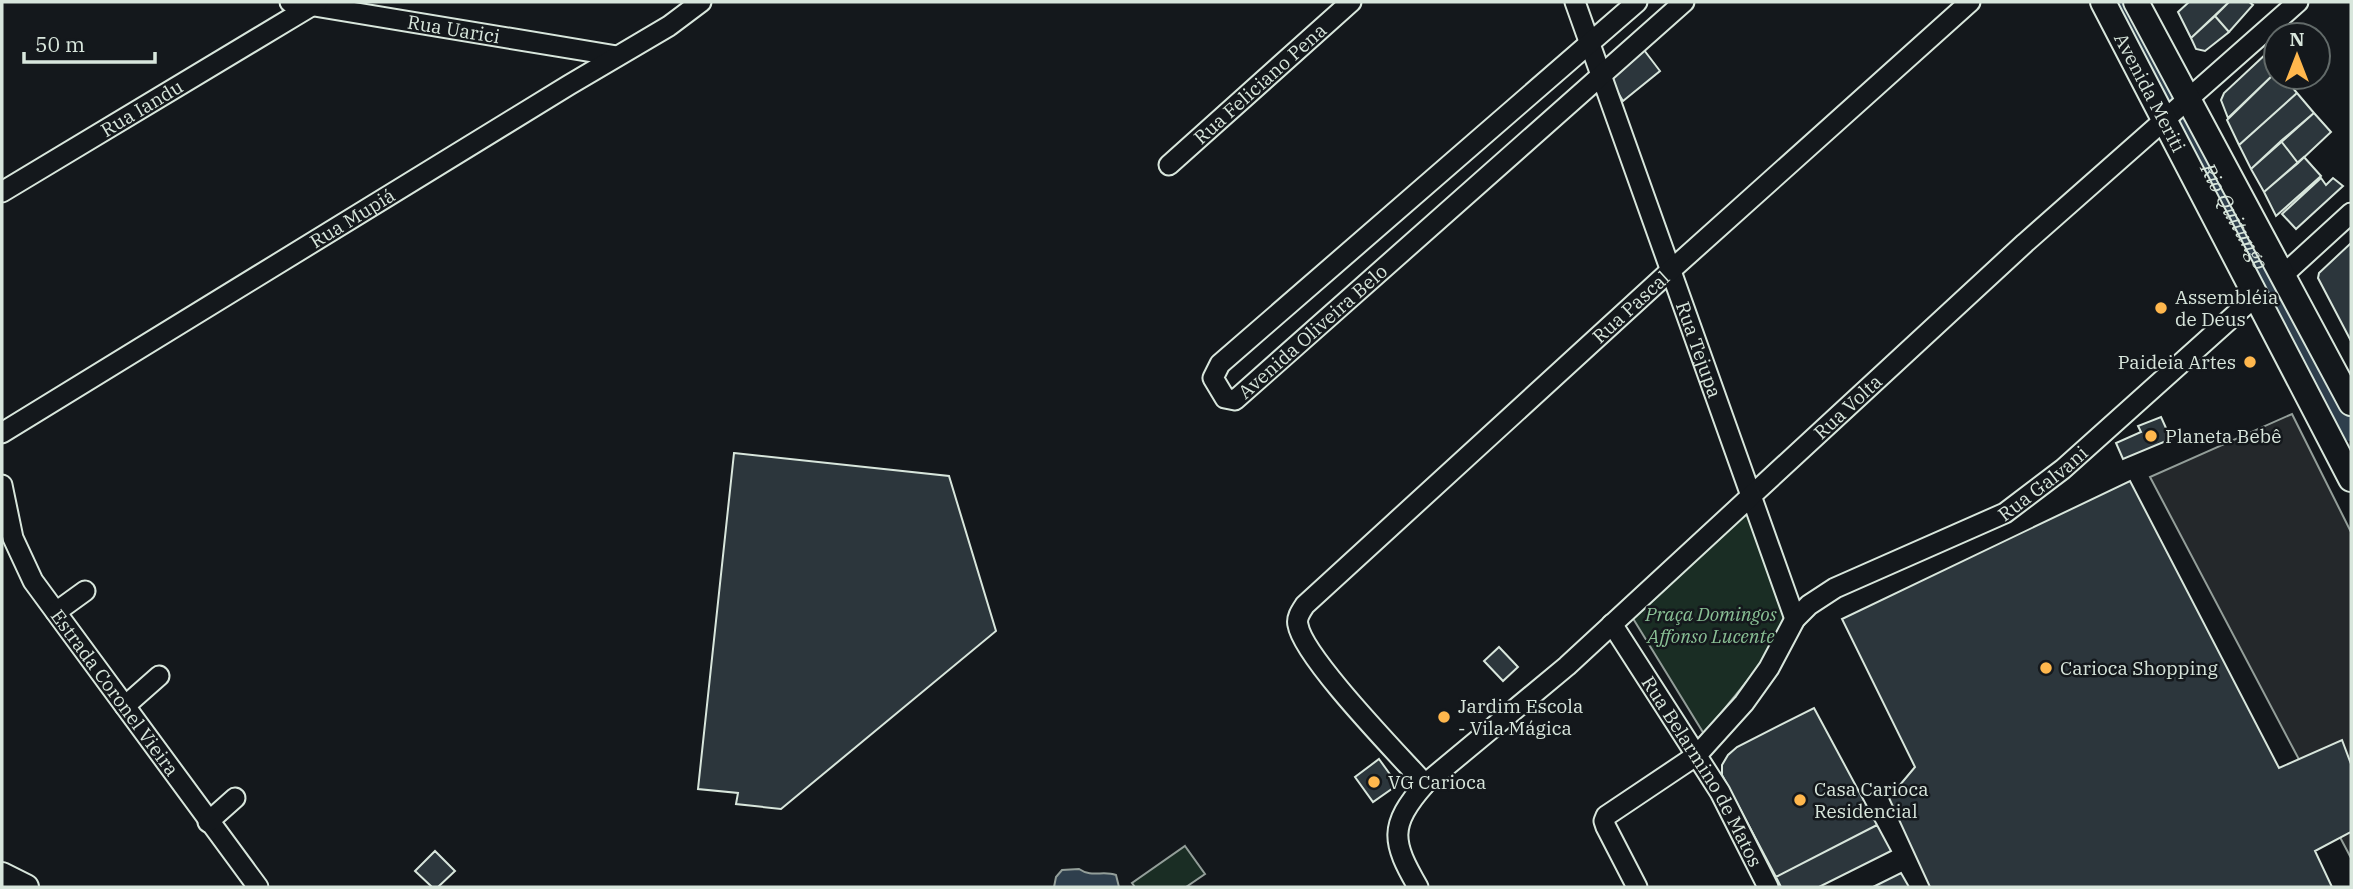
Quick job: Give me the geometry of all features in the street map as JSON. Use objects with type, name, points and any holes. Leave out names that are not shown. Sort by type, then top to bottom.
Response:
[{"type":"main road","name":"Avenida Meriti","points":[[2103,2],[2176,109],[2282,276],[2351,403]]},
{"type":"main road","name":"Avenida Meriti","points":[[2136,2],[2176,109],[2257,295],[2351,479]]},
{"type":"main road","points":[[2,875],[26,887]]},
{"type":"street","name":"Rua Uarici","points":[[290,2],[617,56]]},
{"type":"street","name":"Rua Mupiá","points":[[2,433],[669,26],[701,2]]},
{"type":"street","name":"Rua Feliciano Pena","points":[[1169,165],[1351,2]]},
{"type":"street","name":"Rua Tejupa","points":[[1575,2],[1794,620]]},
{"type":"street","name":"Avenida Oliveira Belo","points":[[1637,2],[1220,365],[1213,379],[1224,398],[1235,400],[1684,2]]},
{"type":"street","name":"Rua Pascal","points":[[1425,784],[1317,659],[1298,626],[1298,618],[1305,606],[1670,271],[1970,2]]},
{"type":"street","name":"Rua Volta","points":[[1418,887],[1400,856],[1397,841],[1411,800],[1425,784],[1567,666],[1751,494],[2298,2]]},
{"type":"street","name":"Rua Iandu","points":[[2,192],[315,4]]},
{"type":"street","points":[[2282,276],[2351,213]]},
{"type":"street","name":"Rua Galvani","points":[[1794,620],[1809,605],[1835,588],[1993,519],[2030,496],[2063,470],[2257,295]]},
{"type":"street","name":"Estrada Coronel Vieira","points":[[2,485],[13,538],[33,581],[258,887]]},
{"type":"street","points":[[57,612],[85,591]]},
{"type":"street","points":[[1637,887],[1606,827],[1606,816],[1697,755],[1744,703],[1769,668],[1794,620]]},
{"type":"street","name":"Rua Belarmino de Matos","points":[[1612,624],[1720,792],[1768,887]]},
{"type":"street","points":[[125,706],[159,676]]},
{"type":"street","points":[[208,822],[235,798]]},
{"type":"green space","name":"Praça Domingos Affonso Lucente","points":[[1741,510],[1755,516],[1787,618],[1783,637],[1704,734],[1629,612]]},
{"type":"green space","points":[[1185,846],[1205,874],[1186,887],[1135,887],[1132,883]]},
{"type":"shaded area","points":[[2292,414],[2351,532],[2351,858],[2150,477]]},
{"type":"water","points":[[1079,869],[1088,873],[1116,875],[1119,887],[1054,887],[1056,877],[1062,870]]},
{"type":"building","points":[[2189,2],[2229,2],[2191,38],[2178,12]]},
{"type":"building","points":[[2229,2],[2249,2],[2253,5],[2229,32],[2215,16]]},
{"type":"building","points":[[2215,16],[2229,32],[2205,51],[2196,49],[2191,38]]},
{"type":"building","points":[[1644,50],[1660,71],[1623,101],[1609,78]]},
{"type":"building","points":[[2262,58],[2262,85],[2228,118],[2221,100],[2224,93]]},
{"type":"building","points":[[2262,86],[2262,91],[2297,93],[2239,145],[2227,120]]},
{"type":"building","points":[[2297,93],[2314,113],[2251,169],[2239,145]]},
{"type":"building","points":[[2314,113],[2331,132],[2298,163],[2281,141]]},
{"type":"building","points":[[2281,141],[2298,163],[2264,192],[2251,169]]},
{"type":"building","points":[[2304,157],[2321,176],[2276,216],[2264,192]]},
{"type":"building","points":[[2321,178],[2326,185],[2333,178],[2343,186],[2296,229],[2282,214]]},
{"type":"building","points":[[2351,243],[2351,341],[2318,278],[2319,273]]},
{"type":"building","name":"Planeta Bebê","points":[[2161,417],[2171,439],[2123,459],[2116,443],[2141,432],[2138,426]]},
{"type":"building","points":[[734,453],[949,476],[996,631],[781,809],[736,804],[738,793],[698,789]]},
{"type":"building","name":"Carioca Shopping","points":[[2130,481],[2279,768],[2342,740],[2351,764],[2351,832],[2315,851],[2332,887],[1930,887],[1889,798],[1915,767],[1842,619]]},
{"type":"building","points":[[1499,647],[1518,667],[1503,681],[1484,661]]},
{"type":"building","name":"Casa Carioca Residencial","points":[[1814,708],[1877,825],[1776,877],[1722,775],[1722,765],[1737,747]]},
{"type":"building","name":"VG Carioca","points":[[1379,759],[1392,777],[1393,788],[1373,802],[1355,777]]},
{"type":"building","points":[[1877,825],[1891,851],[1819,887],[1781,887],[1776,877]]},
{"type":"building","points":[[435,851],[455,871],[438,887],[432,887],[415,871]]},
{"type":"building","points":[[1901,873],[1909,887],[1873,887]]},
{"type":"waterway","name":"Rio Quitungo","points":[[2122,2],[2227,203],[2351,425]]},
{"type":"place","name":"Assembléia de Deus","points":[[2161,308]]},
{"type":"place","name":"Paideia Artes","points":[[2250,362]]},
{"type":"place","name":"Planeta Bebê","points":[[2151,436]]},
{"type":"place","name":"Carioca Shopping","points":[[2046,668]]},
{"type":"place","name":"Jardim Escola - Vila Mágica","points":[[1444,717]]},
{"type":"place","name":"VG Carioca","points":[[1374,782]]},
{"type":"place","name":"Casa Carioca Residencial","points":[[1800,800]]}]
